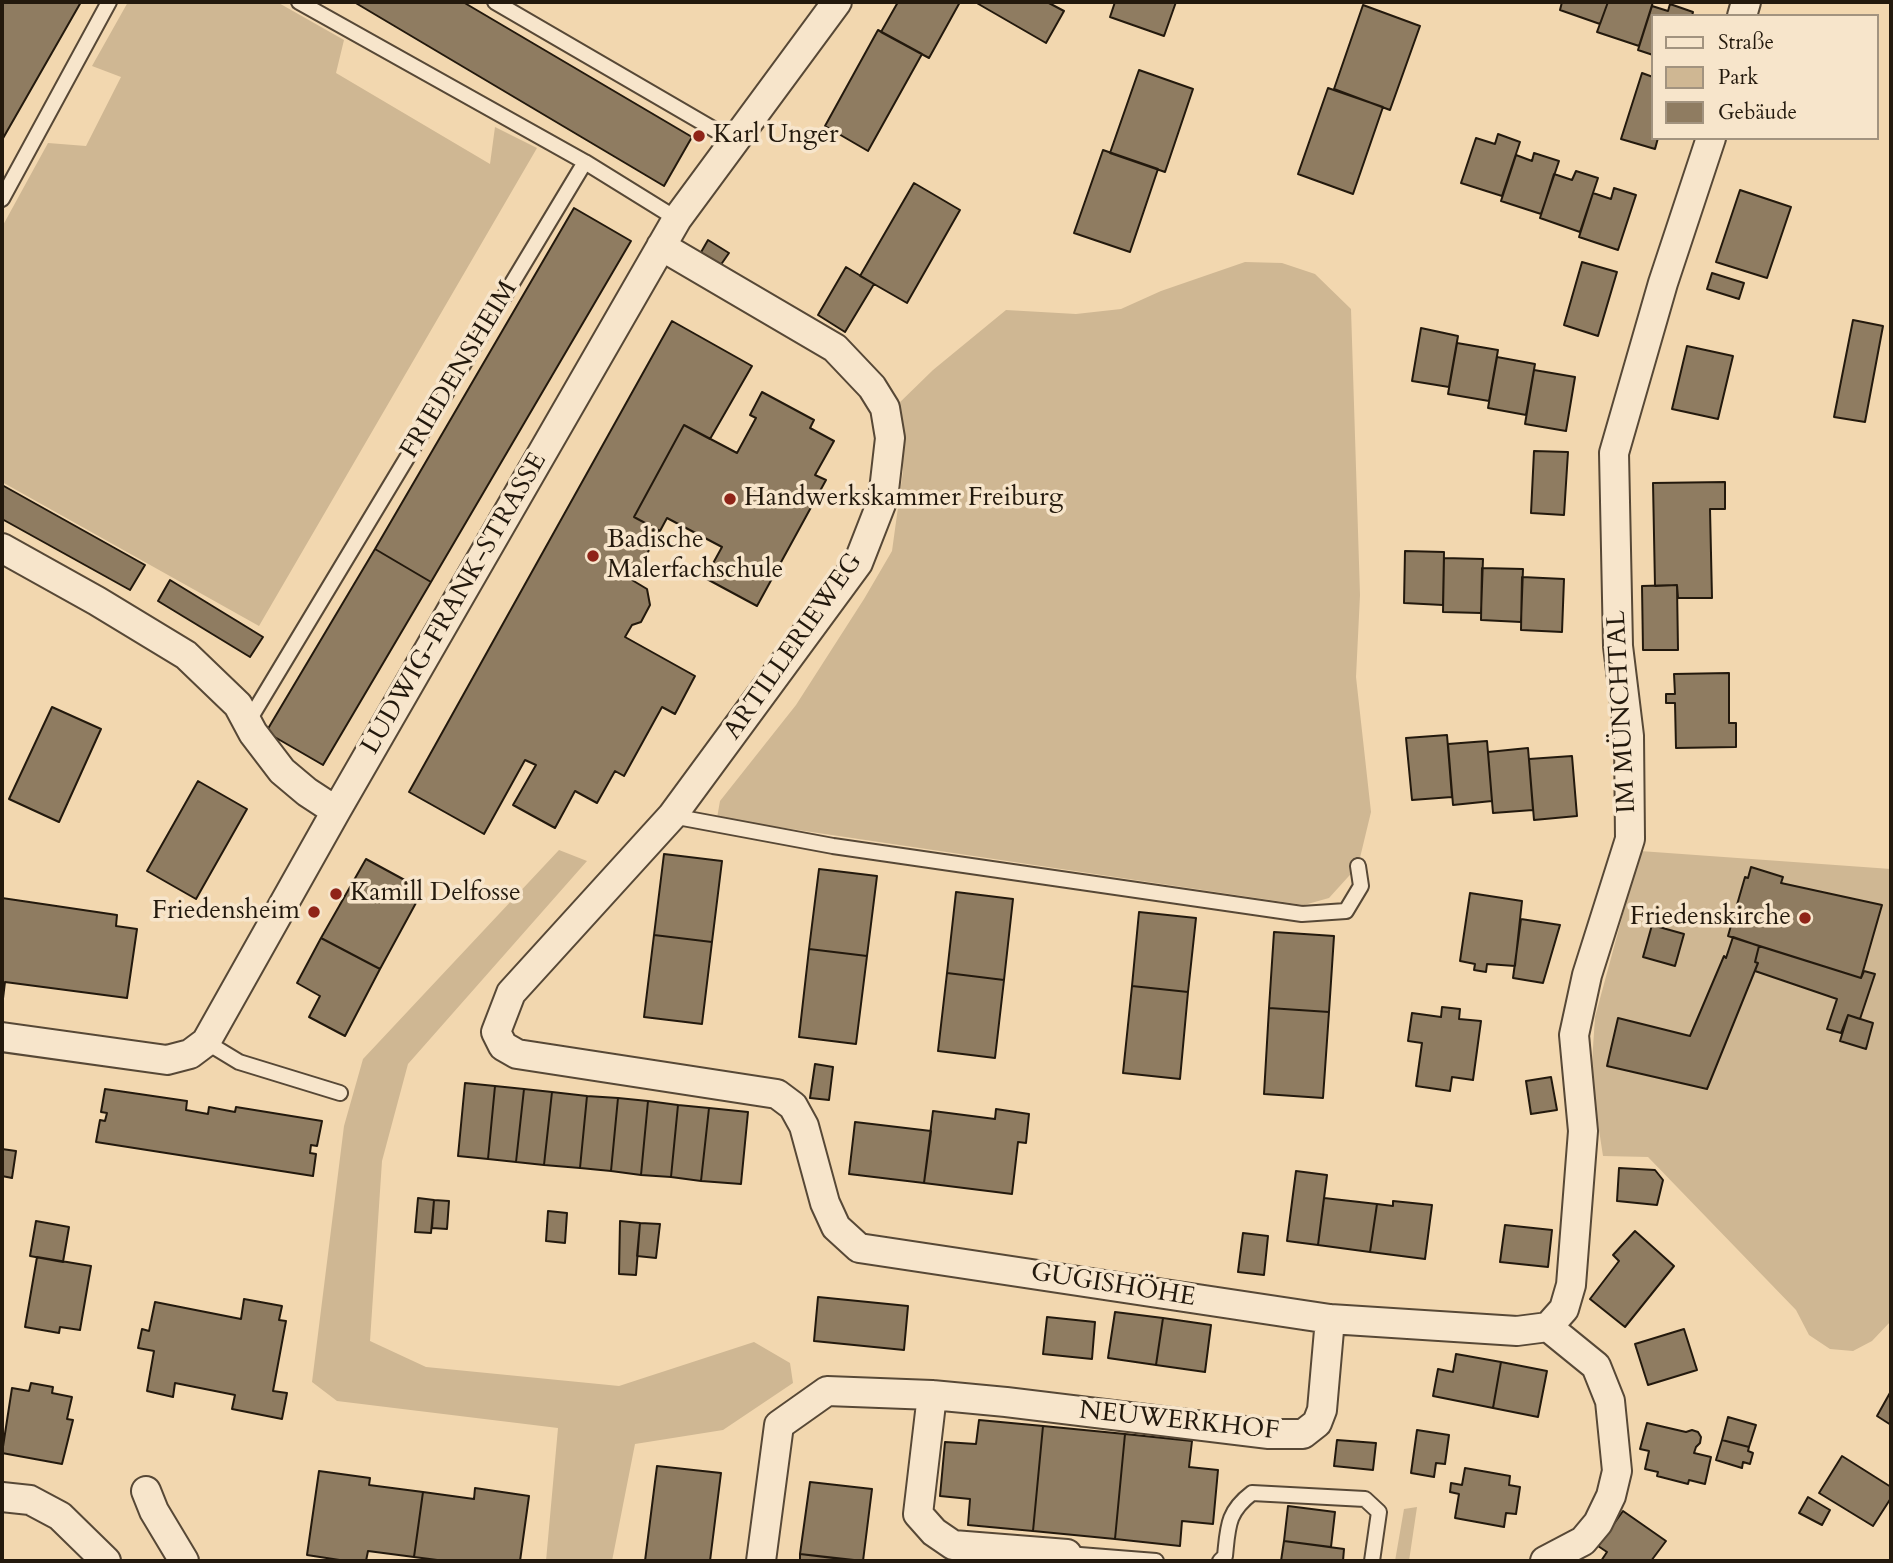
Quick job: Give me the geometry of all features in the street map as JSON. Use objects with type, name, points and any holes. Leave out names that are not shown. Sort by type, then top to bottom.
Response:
[{"type":"street","name":"LUDWIG-FRANK-STRASSE","points":[[206,1042],[677,219],[837,2]]},
{"type":"street","name":"IM MÜNCHTAL","points":[[1548,1327],[1564,1309],[1571,1284],[1583,1131],[1574,1035],[1587,975],[1630,839],[1629,736],[1618,646],[1614,453],[1663,283],[1710,140]]},
{"type":"street","name":"ARTILLERIEWEG","points":[[496,1032],[511,993],[672,816],[858,563],[883,499],[890,438],[885,408],[872,387],[835,348],[662,246]]},
{"type":"street","points":[[2,548],[186,655],[238,705],[253,733],[282,771],[336,811]]},
{"type":"street","name":"GUGISHÖHE","points":[[496,1032],[503,1046],[517,1054],[777,1094],[793,1106],[804,1126],[825,1203],[835,1227],[859,1248],[1330,1319],[1517,1331],[1548,1327]]},
{"type":"street","points":[[2,1037],[167,1060],[190,1054],[206,1042]]},
{"type":"street","name":"NEUWERKHOF","points":[[761,1561],[779,1425],[827,1391],[932,1395],[1269,1434],[1303,1434],[1317,1423],[1322,1410],[1330,1319]]},
{"type":"street","points":[[1545,1561],[1583,1541],[1598,1523],[1611,1496],[1617,1471],[1610,1401],[1597,1366],[1548,1327]]},
{"type":"street","points":[[932,1395],[918,1514],[934,1532],[953,1545],[1066,1558]]},
{"type":"street","points":[[146,1491],[184,1561]]},
{"type":"street","points":[[2,1497],[30,1500],[60,1516],[106,1561]]},
{"type":"lane","points":[[2,198],[109,2]]},
{"type":"lane","points":[[299,2],[585,162],[677,219]]},
{"type":"lane","points":[[495,2],[734,141]]},
{"type":"lane","name":"FRIEDENSHEIM","points":[[248,722],[585,162]]},
{"type":"lane","points":[[672,816],[833,846],[1302,914],[1346,911],[1361,886],[1358,866]]},
{"type":"lane","points":[[206,1042],[239,1062],[340,1093]]},
{"type":"lane","points":[[1220,1561],[1225,1556],[1228,1522],[1239,1503],[1252,1493],[1365,1499],[1379,1512],[1372,1561]]},
{"type":"lane","points":[[1066,1558],[1156,1561]]},
{"type":"green space","points":[[128,2],[277,2],[344,40],[336,73],[490,164],[495,127],[537,148],[259,626],[2,482],[2,227],[48,143],[86,146],[121,77],[92,66]]},
{"type":"green space","points":[[1245,262],[1282,263],[1315,274],[1351,309],[1360,595],[1356,677],[1371,812],[1358,866],[1329,898],[1304,905],[717,818],[720,801],[796,705],[892,551],[903,471],[895,407],[933,370],[1006,310],[1076,314],[1121,309],[1161,291]]},
{"type":"green space","points":[[559,850],[587,861],[408,1064],[382,1161],[370,1341],[426,1367],[619,1386],[754,1342],[790,1363],[793,1383],[723,1430],[635,1444],[612,1561],[546,1561],[558,1428],[337,1401],[312,1382],[344,1126],[363,1059]]},
{"type":"green space","points":[[1640,851],[1891,869],[1891,1321],[1872,1341],[1853,1351],[1830,1349],[1809,1335],[1796,1310],[1648,1157],[1603,1156],[1591,1078],[1595,1017]]},
{"type":"green space","points":[[1417,1507],[1409,1561],[1395,1561],[1404,1509]]},
{"type":"building","points":[[2,2],[81,2],[2,140]]},
{"type":"building","points":[[354,2],[463,2],[692,137],[664,186]]},
{"type":"building","points":[[898,2],[960,2],[929,58],[881,32]]},
{"type":"building","points":[[975,2],[1047,2],[1064,11],[1046,43]]},
{"type":"building","points":[[1115,2],[1176,2],[1164,36],[1110,17]]},
{"type":"building","points":[[1562,2],[1608,2],[1600,24],[1560,10]]},
{"type":"building","points":[[1608,2],[1653,2],[1639,46],[1597,32]]},
{"type":"building","points":[[1670,4],[1693,12],[1652,14],[1652,55],[1638,50],[1652,6],[1668,11]]},
{"type":"building","points":[[1363,5],[1420,26],[1390,110],[1334,89]]},
{"type":"building","points":[[878,30],[922,54],[868,151],[825,126]]},
{"type":"building","points":[[1139,70],[1193,89],[1165,172],[1110,153]]},
{"type":"building","points":[[1642,73],[1652,77],[1652,140],[1657,140],[1655,149],[1621,139]]},
{"type":"building","points":[[1328,88],[1383,107],[1353,194],[1298,174]]},
{"type":"building","points":[[1498,134],[1520,142],[1502,196],[1461,183],[1476,138],[1495,144]]},
{"type":"building","points":[[1103,150],[1158,169],[1130,252],[1074,233]]},
{"type":"building","points":[[1534,153],[1559,161],[1541,214],[1501,201],[1516,155],[1532,161]]},
{"type":"building","points":[[1576,171],[1598,178],[1580,232],[1540,218],[1554,174],[1572,180]]},
{"type":"building","points":[[914,183],[960,210],[907,303],[860,276]]},
{"type":"building","points":[[1614,188],[1636,195],[1618,250],[1579,237],[1593,193],[1611,199]]},
{"type":"building","points":[[1740,190],[1791,207],[1767,278],[1716,262]]},
{"type":"building","points":[[574,208],[631,241],[431,582],[375,549]]},
{"type":"building","points":[[708,240],[729,253],[720,266],[700,254]]},
{"type":"building","points":[[1582,262],[1617,272],[1598,336],[1564,325]]},
{"type":"building","points":[[846,267],[874,284],[845,332],[818,315]]},
{"type":"building","points":[[1712,273],[1744,283],[1739,299],[1707,289]]},
{"type":"building","points":[[1853,320],[1883,326],[1865,422],[1834,417]]},
{"type":"building","name":"Badische Malerfachschule","points":[[672,321],[752,366],[710,439],[684,425],[634,517],[660,531],[632,580],[647,589],[650,605],[641,622],[632,625],[625,637],[695,676],[675,714],[662,707],[624,776],[615,771],[597,803],[575,791],[555,828],[513,805],[536,765],[525,760],[484,834],[409,792]]},
{"type":"building","points":[[1421,328],[1458,336],[1449,387],[1412,381]]},
{"type":"building","points":[[1457,343],[1498,350],[1489,401],[1448,394]]},
{"type":"building","points":[[1687,346],[1733,356],[1718,419],[1672,409]]},
{"type":"building","points":[[1497,357],[1535,364],[1526,415],[1488,408]]},
{"type":"building","points":[[1534,370],[1575,377],[1566,431],[1525,424]]},
{"type":"building","name":"Handwerkskammer Freiburg","points":[[762,392],[814,420],[810,428],[834,441],[815,475],[826,480],[757,606],[705,578],[722,547],[667,518],[660,531],[634,517],[684,425],[737,453],[756,418],[750,415]]},
{"type":"building","points":[[1534,451],[1568,452],[1564,515],[1531,513]]},
{"type":"building","points":[[1725,482],[1725,509],[1710,509],[1712,598],[1678,598],[1677,585],[1655,586],[1653,483]]},
{"type":"building","points":[[2,485],[145,565],[130,590],[2,519]]},
{"type":"building","points":[[375,549],[431,582],[323,765],[266,732]]},
{"type":"building","points":[[1405,551],[1444,552],[1443,605],[1404,603]]},
{"type":"building","points":[[1444,558],[1483,559],[1481,613],[1443,612]]},
{"type":"building","points":[[1482,568],[1523,569],[1521,622],[1481,620]]},
{"type":"building","points":[[1522,577],[1564,579],[1562,632],[1521,630]]},
{"type":"building","points":[[170,580],[263,637],[250,657],[158,601]]},
{"type":"building","points":[[1677,585],[1678,650],[1643,650],[1642,586]]},
{"type":"building","points":[[1729,673],[1729,723],[1736,723],[1736,747],[1676,748],[1675,703],[1666,703],[1666,694],[1675,694],[1674,674]]},
{"type":"building","points":[[52,707],[101,729],[59,822],[9,799]]},
{"type":"building","points":[[1447,735],[1452,797],[1412,800],[1406,738]]},
{"type":"building","points":[[1487,741],[1492,801],[1453,805],[1448,744]]},
{"type":"building","points":[[1528,748],[1533,810],[1493,813],[1488,752]]},
{"type":"building","points":[[1572,756],[1577,816],[1534,820],[1529,759]]},
{"type":"building","points":[[198,781],[247,809],[196,899],[147,871]]},
{"type":"building","points":[[664,854],[722,861],[712,942],[654,935]]},
{"type":"building","points":[[366,859],[423,890],[380,969],[321,938]]},
{"type":"building","name":"Friedenskirche","points":[[1751,867],[1783,877],[1781,883],[1882,905],[1861,978],[1728,936],[1745,877],[1748,878]]},
{"type":"building","points":[[819,869],[877,876],[867,956],[809,949]]},
{"type":"building","points":[[956,892],[1013,899],[1004,980],[947,973]]},
{"type":"building","points":[[1470,893],[1522,901],[1515,966],[1487,964],[1486,972],[1474,970],[1475,964],[1460,961]]},
{"type":"building","points":[[2,898],[117,915],[116,926],[137,929],[127,998],[5,982],[2,1007]]},
{"type":"building","points":[[1139,912],[1196,918],[1188,992],[1132,986]]},
{"type":"building","points":[[1521,919],[1560,925],[1543,983],[1513,978]]},
{"type":"building","points":[[1652,925],[1684,934],[1675,966],[1643,957]]},
{"type":"building","points":[[1274,932],[1334,936],[1329,1012],[1269,1008]]},
{"type":"building","points":[[654,935],[712,942],[702,1024],[644,1017]]},
{"type":"building","points":[[1733,937],[1759,946],[1755,962],[1758,963],[1707,1089],[1607,1066],[1618,1018],[1690,1036]]},
{"type":"building","points":[[321,938],[380,969],[345,1036],[309,1017],[320,996],[297,983]]},
{"type":"building","points":[[1759,946],[1861,978],[1864,971],[1875,974],[1860,1019],[1848,1015],[1841,1033],[1827,1029],[1837,999],[1755,971]]},
{"type":"building","points":[[809,949],[867,956],[856,1044],[799,1037]]},
{"type":"building","points":[[947,973],[1004,980],[995,1058],[938,1051]]},
{"type":"building","points":[[1132,986],[1188,992],[1180,1079],[1123,1073]]},
{"type":"building","points":[[1442,1007],[1460,1009],[1459,1019],[1481,1021],[1473,1080],[1452,1077],[1450,1091],[1416,1086],[1422,1043],[1408,1041],[1412,1013],[1441,1017]]},
{"type":"building","points":[[1269,1008],[1329,1012],[1323,1098],[1264,1094]]},
{"type":"building","points":[[1848,1015],[1873,1023],[1866,1049],[1840,1041]]},
{"type":"building","points":[[815,1064],[833,1067],[829,1100],[810,1098]]},
{"type":"building","points":[[1551,1077],[1557,1110],[1531,1114],[1526,1081]]},
{"type":"building","points":[[465,1083],[495,1086],[488,1159],[458,1156]]},
{"type":"building","points":[[495,1086],[524,1089],[516,1162],[488,1159]]},
{"type":"building","points":[[105,1089],[187,1101],[186,1110],[208,1114],[209,1107],[235,1112],[236,1107],[322,1121],[317,1146],[311,1145],[310,1153],[316,1154],[313,1176],[96,1142],[100,1120],[105,1121],[107,1113],[101,1112]]},
{"type":"building","points":[[524,1089],[552,1092],[544,1165],[516,1162]]},
{"type":"building","points":[[552,1092],[587,1096],[580,1168],[544,1165]]},
{"type":"building","points":[[587,1096],[618,1098],[611,1171],[580,1168]]},
{"type":"building","points":[[618,1098],[648,1101],[641,1175],[611,1171]]},
{"type":"building","points":[[648,1101],[678,1105],[671,1177],[641,1175]]},
{"type":"building","points":[[678,1105],[709,1108],[701,1181],[671,1177]]},
{"type":"building","points":[[709,1108],[748,1112],[741,1184],[701,1181]]},
{"type":"building","points":[[996,1109],[1029,1114],[1026,1143],[1018,1142],[1012,1194],[924,1183],[933,1111],[995,1119]]},
{"type":"building","points":[[855,1122],[931,1131],[924,1183],[849,1174]]},
{"type":"building","points":[[2,1149],[16,1151],[12,1178],[2,1176]]},
{"type":"building","points":[[1619,1168],[1655,1170],[1663,1180],[1657,1205],[1617,1201]]},
{"type":"building","points":[[1296,1171],[1327,1175],[1318,1245],[1287,1241]]},
{"type":"building","points":[[418,1198],[434,1200],[431,1233],[415,1232]]},
{"type":"building","points":[[1324,1198],[1377,1204],[1370,1252],[1318,1245]]},
{"type":"building","points":[[434,1200],[449,1201],[447,1229],[432,1228]]},
{"type":"building","points":[[1393,1201],[1432,1205],[1425,1259],[1370,1252],[1377,1204],[1393,1206]]},
{"type":"building","points":[[548,1211],[567,1213],[565,1243],[546,1241]]},
{"type":"building","points":[[36,1221],[69,1227],[63,1262],[30,1256]]},
{"type":"building","points":[[620,1221],[640,1223],[636,1275],[619,1274]]},
{"type":"building","points":[[640,1223],[660,1224],[656,1258],[637,1256]]},
{"type":"building","points":[[1505,1225],[1552,1230],[1548,1267],[1500,1262]]},
{"type":"building","points":[[1635,1231],[1674,1266],[1625,1327],[1590,1299],[1619,1261],[1613,1255]]},
{"type":"building","points":[[1243,1233],[1268,1236],[1264,1275],[1238,1272]]},
{"type":"building","points":[[37,1257],[91,1266],[80,1330],[60,1327],[59,1333],[25,1327]]},
{"type":"building","points":[[818,1297],[908,1306],[904,1350],[814,1341]]},
{"type":"building","points":[[244,1299],[282,1306],[279,1320],[286,1321],[273,1391],[287,1393],[282,1419],[232,1409],[235,1395],[175,1383],[173,1397],[147,1391],[154,1351],[138,1348],[142,1329],[149,1331],[155,1302],[241,1319]]},
{"type":"building","points":[[1115,1312],[1163,1318],[1156,1365],[1108,1358]]},
{"type":"building","points":[[1047,1317],[1095,1322],[1092,1359],[1043,1354]]},
{"type":"building","points":[[1163,1318],[1211,1325],[1205,1372],[1156,1365]]},
{"type":"building","points":[[1684,1329],[1697,1370],[1648,1385],[1635,1344]]},
{"type":"building","points":[[1456,1354],[1501,1362],[1493,1408],[1433,1396],[1438,1369],[1453,1372]]},
{"type":"building","points":[[1501,1362],[1547,1371],[1538,1417],[1493,1408]]},
{"type":"building","points":[[31,1383],[53,1387],[52,1393],[72,1397],[67,1419],[73,1420],[62,1464],[2,1453],[12,1388],[29,1391]]},
{"type":"building","points":[[1891,1391],[1891,1425],[1877,1416]]},
{"type":"building","points":[[1728,1417],[1756,1425],[1749,1447],[1722,1440]]},
{"type":"building","points":[[979,1420],[1043,1426],[1033,1531],[968,1525],[970,1499],[940,1496],[945,1442],[976,1444]]},
{"type":"building","points":[[1647,1423],[1698,1432],[1700,1443],[1694,1453],[1711,1457],[1705,1484],[1689,1480],[1688,1484],[1657,1476],[1658,1472],[1645,1469],[1649,1451],[1640,1449]]},
{"type":"building","points":[[1043,1426],[1125,1434],[1115,1539],[1033,1531]]},
{"type":"building","points":[[1417,1430],[1449,1435],[1445,1464],[1436,1463],[1434,1477],[1411,1473]]},
{"type":"building","points":[[1125,1434],[1192,1441],[1189,1467],[1218,1470],[1213,1524],[1182,1521],[1180,1546],[1115,1539]]},
{"type":"building","points":[[1337,1440],[1376,1443],[1373,1470],[1334,1466]]},
{"type":"building","points":[[1722,1440],[1749,1447],[1748,1451],[1753,1453],[1750,1464],[1743,1462],[1742,1468],[1716,1460]]},
{"type":"building","points":[[1842,1456],[1891,1487],[1891,1498],[1873,1526],[1819,1493]]},
{"type":"building","points":[[657,1466],[721,1473],[710,1561],[645,1561]]},
{"type":"building","points":[[1465,1468],[1510,1476],[1509,1485],[1520,1487],[1516,1514],[1506,1513],[1504,1527],[1455,1518],[1459,1494],[1450,1492],[1451,1483],[1462,1485]]},
{"type":"building","points":[[319,1471],[370,1478],[369,1485],[423,1492],[414,1557],[368,1551],[366,1561],[346,1561],[307,1555]]},
{"type":"building","points":[[810,1482],[872,1489],[863,1561],[800,1554]]},
{"type":"building","points":[[475,1488],[529,1496],[520,1561],[445,1561],[414,1557],[423,1492],[474,1499]]},
{"type":"building","points":[[1808,1497],[1830,1510],[1822,1525],[1799,1513]]},
{"type":"building","points":[[1288,1506],[1335,1512],[1331,1547],[1284,1541]]},
{"type":"building","points":[[1623,1511],[1666,1541],[1651,1561],[1601,1561],[1607,1552],[1598,1546]]},
{"type":"building","points":[[1284,1541],[1344,1549],[1343,1561],[1281,1561]]},
{"type":"building","points":[[800,1554],[858,1561],[800,1561]]},
{"type":"place","name":"Karl Unger","points":[[699,136]]},
{"type":"place","name":"Handwerkskammer Freiburg","points":[[730,499]]},
{"type":"place","name":"Badische Malerfachschule","points":[[593,556]]},
{"type":"place","name":"Kamill Delfosse","points":[[336,894]]},
{"type":"place","name":"Friedensheim","points":[[314,912]]},
{"type":"place","name":"Friedenskirche","points":[[1805,918]]}]
